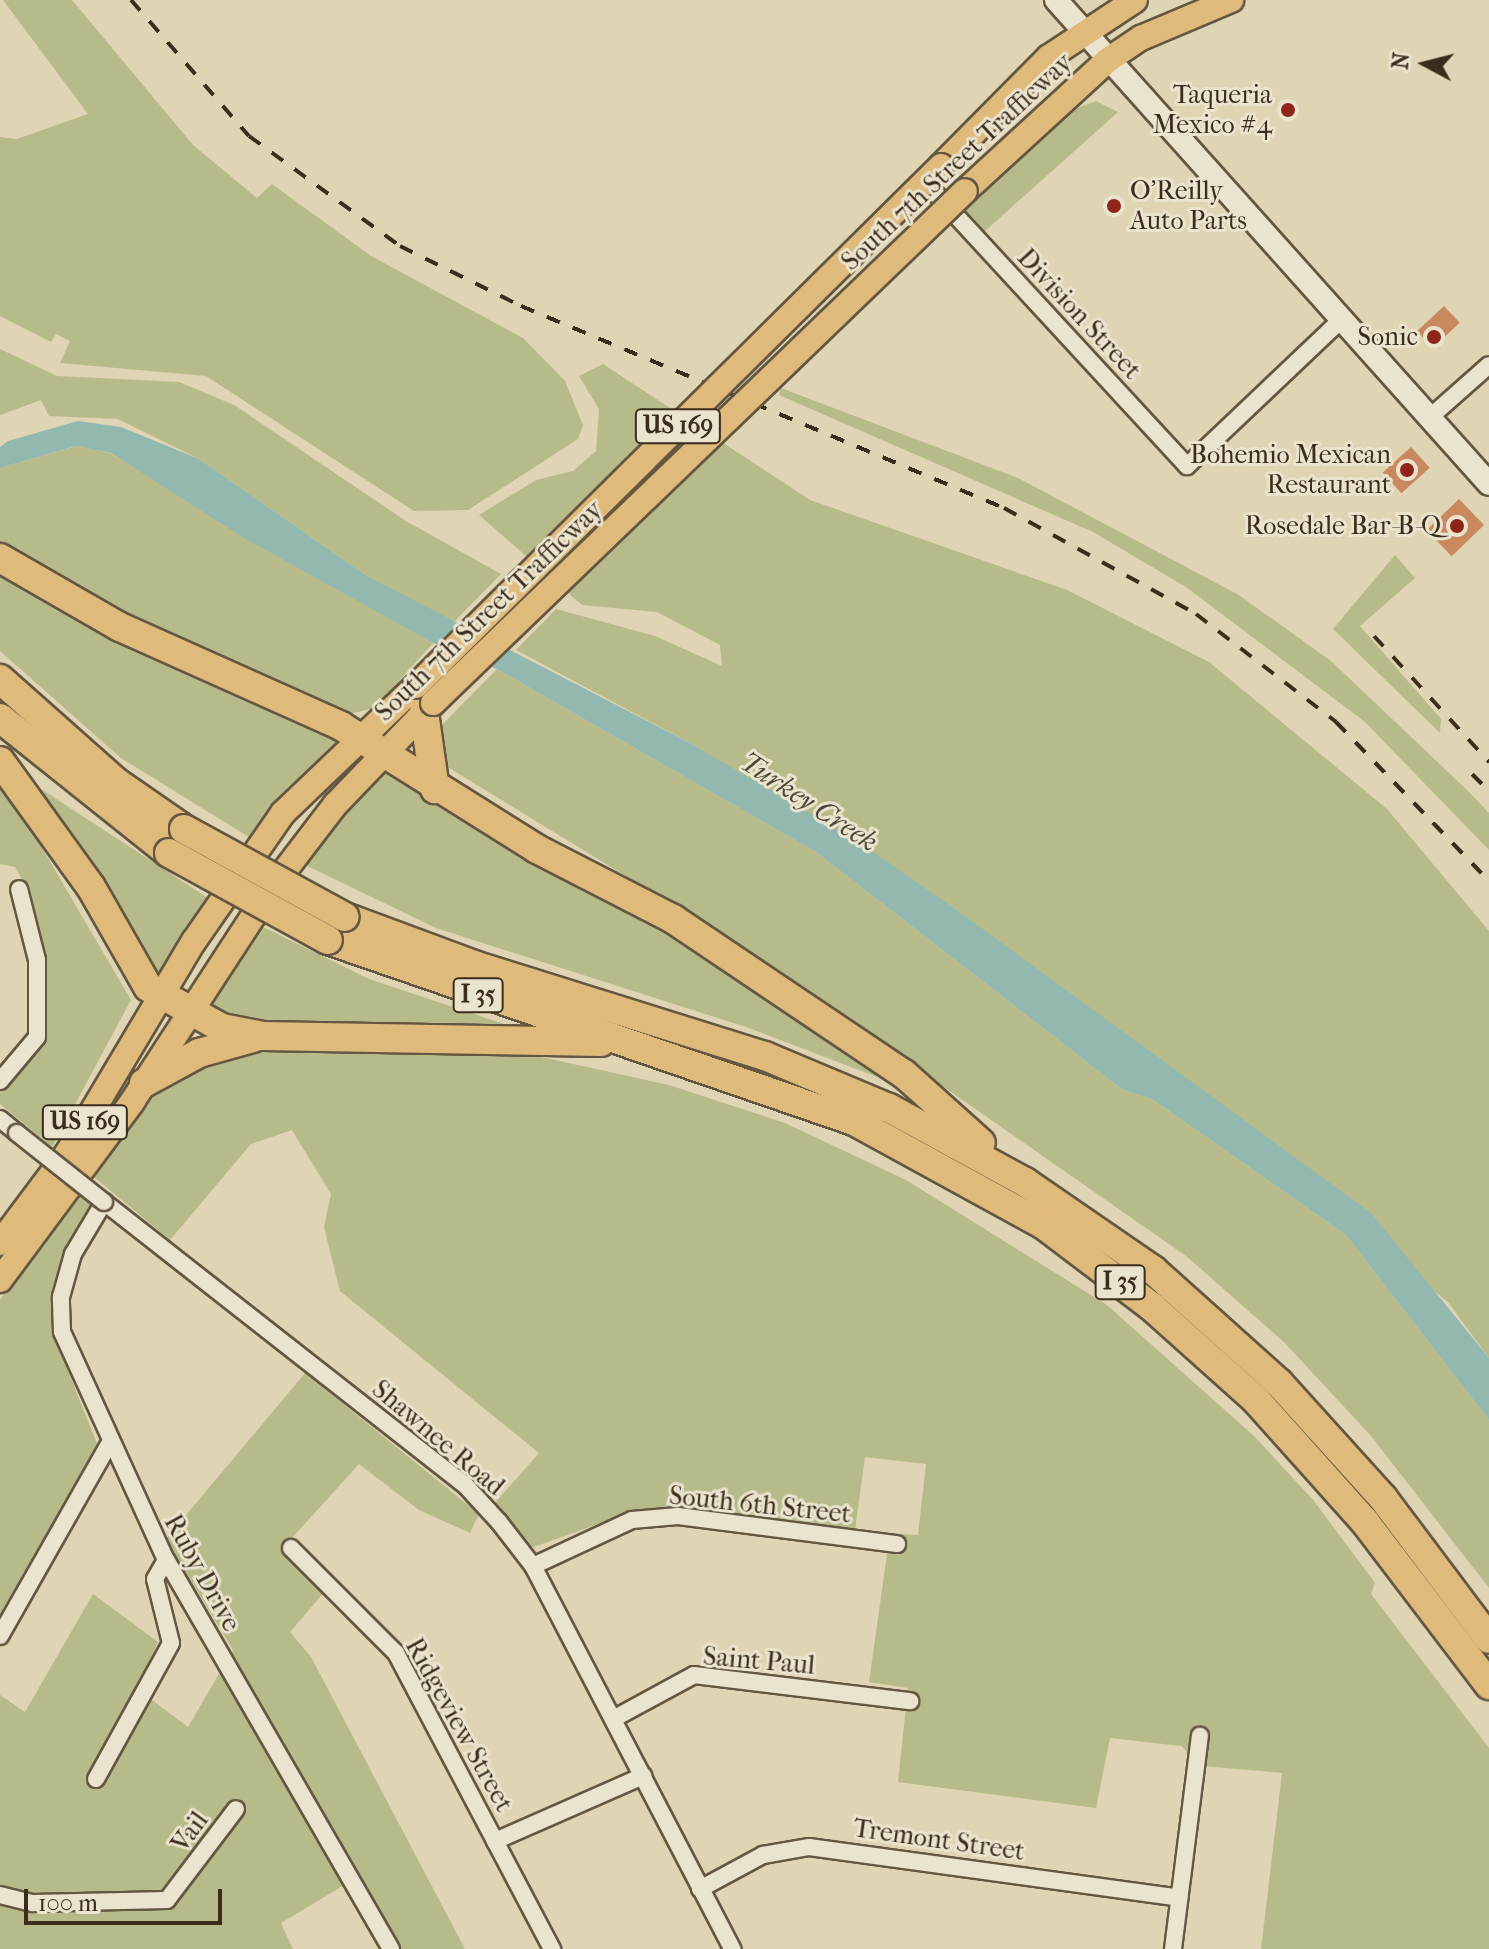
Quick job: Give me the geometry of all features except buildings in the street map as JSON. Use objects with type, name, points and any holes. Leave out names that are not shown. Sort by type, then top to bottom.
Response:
[{"type":"highway","points":[[0,558],[98,616],[356,738],[379,756],[435,789],[722,950],[904,1074],[1025,1182]]},
{"type":"highway","name":"I 35","points":[[0,679],[116,782],[176,841],[345,917],[474,965],[765,1056],[889,1108],[1025,1182],[1153,1270],[1279,1383],[1383,1498],[1489,1639]]},
{"type":"highway","points":[[424,700],[435,789]]},
{"type":"highway","name":"I 35","points":[[0,718],[176,841],[328,940],[854,1121],[944,1167],[1097,1263],[1205,1352],[1306,1452],[1489,1685]]},
{"type":"highway","points":[[0,761],[91,887],[148,987],[222,1028],[263,1036],[631,1042]]},
{"type":"highway","points":[[144,1083],[199,1053],[263,1036]]},
{"type":"main road","points":[[1056,0],[1339,322],[1489,484]]},
{"type":"main road","name":"US 169","points":[[1083,33],[1135,0]]},
{"type":"main road","name":"US 169","points":[[1108,60],[1231,0]]},
{"type":"main road","name":"South 7th Street Trafficway","points":[[0,1280],[144,1083],[270,890],[424,700],[941,166],[1049,57],[1083,33]]},
{"type":"main road","name":"South 7th Street Trafficway","points":[[0,1243],[68,1152],[160,995],[283,813],[356,738],[424,700],[1108,60]]},
{"type":"street","name":"Division Street","points":[[936,194],[1187,466],[1339,322]]},
{"type":"street","points":[[1428,419],[1489,365]]},
{"type":"street","points":[[0,1081],[37,1037],[36,949],[19,889]]},
{"type":"street","name":"Shawnee Road","points":[[0,1119],[466,1486],[533,1566],[732,1949]]},
{"type":"street","name":"Ruby Drive","points":[[104,1202],[73,1254],[61,1297],[62,1332],[109,1444],[166,1560],[391,1949]]},
{"type":"street","points":[[0,1636],[109,1444]]},
{"type":"street","name":"South 6th Street","points":[[533,1566],[632,1520],[678,1516],[897,1544]]},
{"type":"street","name":"Ridgeview Street","points":[[291,1548],[396,1653],[552,1949]]},
{"type":"street","points":[[96,1779],[171,1643],[155,1579],[166,1560]]},
{"type":"street","name":"Saint Paul","points":[[613,1719],[694,1675],[910,1701]]},
{"type":"street","points":[[1173,1949],[1200,1736]]},
{"type":"street","points":[[495,1841],[643,1776]]},
{"type":"street","name":"Vail","points":[[0,1895],[33,1903],[167,1900],[236,1809]]},
{"type":"street","name":"Tremont Street","points":[[700,1889],[763,1855],[809,1847],[1180,1898]]},
{"type":"green space","points":[[3,0],[72,0],[193,145],[257,198],[272,184],[371,256],[523,338],[565,381],[583,425],[578,439],[468,510],[414,511],[206,376],[60,363],[70,341],[56,334],[51,342],[0,316],[0,137],[17,139],[88,114]]},
{"type":"green space","points":[[1096,101],[1118,112],[984,232],[964,210],[1074,109]]},
{"type":"green space","points":[[0,349],[57,376],[179,382],[234,405],[406,521],[501,574],[453,623],[367,576],[199,459],[118,419],[49,416],[41,400],[0,415]]},
{"type":"green space","points":[[603,364],[810,500],[1067,590],[1209,662],[1387,809],[1489,931],[1489,1358],[1448,1302],[958,911],[688,742],[516,650],[556,609],[655,636],[722,666],[720,645],[657,612],[582,605],[479,515],[536,480],[573,471],[596,451],[599,409],[579,376]]},
{"type":"green space","points":[[781,388],[1018,478],[1239,595],[1331,661],[1468,791],[1489,813],[1489,850],[1365,722],[1186,587],[1093,532],[779,395]]},
{"type":"green space","points":[[77,446],[110,453],[433,643],[375,708],[345,715],[112,610],[0,544],[0,468]]},
{"type":"green space","points":[[1395,555],[1415,578],[1360,626],[1441,719],[1440,733],[1333,629]]},
{"type":"green space","points":[[0,565],[336,738],[336,744],[252,839],[121,758],[0,651]]},
{"type":"green space","points":[[497,669],[816,852],[1123,1090],[1152,1099],[1346,1235],[1489,1420],[1489,1588],[1371,1436],[1285,1343],[1186,1256],[755,955],[441,763],[440,727]]},
{"type":"green space","points":[[383,768],[641,909],[898,1085],[746,1027],[436,928],[299,862]]},
{"type":"green space","points":[[0,776],[131,1000],[52,1147],[0,1104],[0,1090],[38,1050],[46,962],[26,886],[15,867],[0,864]]},
{"type":"green space","points":[[38,787],[211,900],[157,981],[34,791]]},
{"type":"green space","points":[[259,925],[369,979],[510,1026],[509,1032],[233,1024],[207,1003]]},
{"type":"green space","points":[[244,1049],[514,1051],[669,1085],[785,1123],[906,1180],[1107,1305],[1254,1436],[1314,1501],[1375,1583],[1371,1594],[1489,1748],[1489,1949],[1261,1949],[1282,1773],[1203,1766],[1181,1746],[1110,1738],[1096,1808],[898,1782],[908,1688],[869,1682],[890,1533],[918,1535],[926,1464],[865,1457],[855,1530],[682,1506],[629,1513],[531,1548],[494,1504],[539,1453],[340,1291],[324,1227],[331,1194],[292,1130],[251,1144],[170,1240],[88,1172],[154,1086]]},
{"type":"green space","points":[[77,1192],[91,1204],[59,1265],[54,1335],[97,1444],[0,1614],[0,1300]]},
{"type":"green space","points":[[305,1373],[479,1514],[470,1533],[419,1510],[359,1464],[282,1549],[326,1590],[290,1632],[311,1657],[465,1949],[379,1949],[344,1885],[281,1923],[293,1949],[0,1949],[0,1695],[25,1712],[93,1594],[158,1642],[136,1688],[188,1727],[233,1650],[166,1539]]},
{"type":"water","points":[[78,421],[121,427],[199,459],[367,576],[688,742],[856,840],[958,911],[1371,1213],[1489,1358],[1489,1420],[1346,1235],[1152,1099],[1123,1090],[816,852],[497,669],[433,643],[244,538],[111,453],[76,446],[0,468],[0,447],[8,441]]},
{"type":"railway","points":[[131,0],[249,136],[400,246],[521,306],[1004,508],[1196,614],[1336,722],[1489,881]]},
{"type":"railway","points":[[1374,636],[1489,762]]},
{"type":"railway","points":[[1472,774],[1489,791]]},
{"type":"place","name":"Taqueria Mexico #4","points":[[1288,110]]},
{"type":"place","name":"O'Reilly Auto Parts","points":[[1114,206]]},
{"type":"place","name":"Sonic","points":[[1434,337]]},
{"type":"place","name":"Bohemio Mexican Restaurant","points":[[1407,470]]},
{"type":"place","name":"Rosedale Bar-B-Q","points":[[1457,526]]},
{"type":"water label","name":"Turkey Creek","points":[[809,802]]}]
